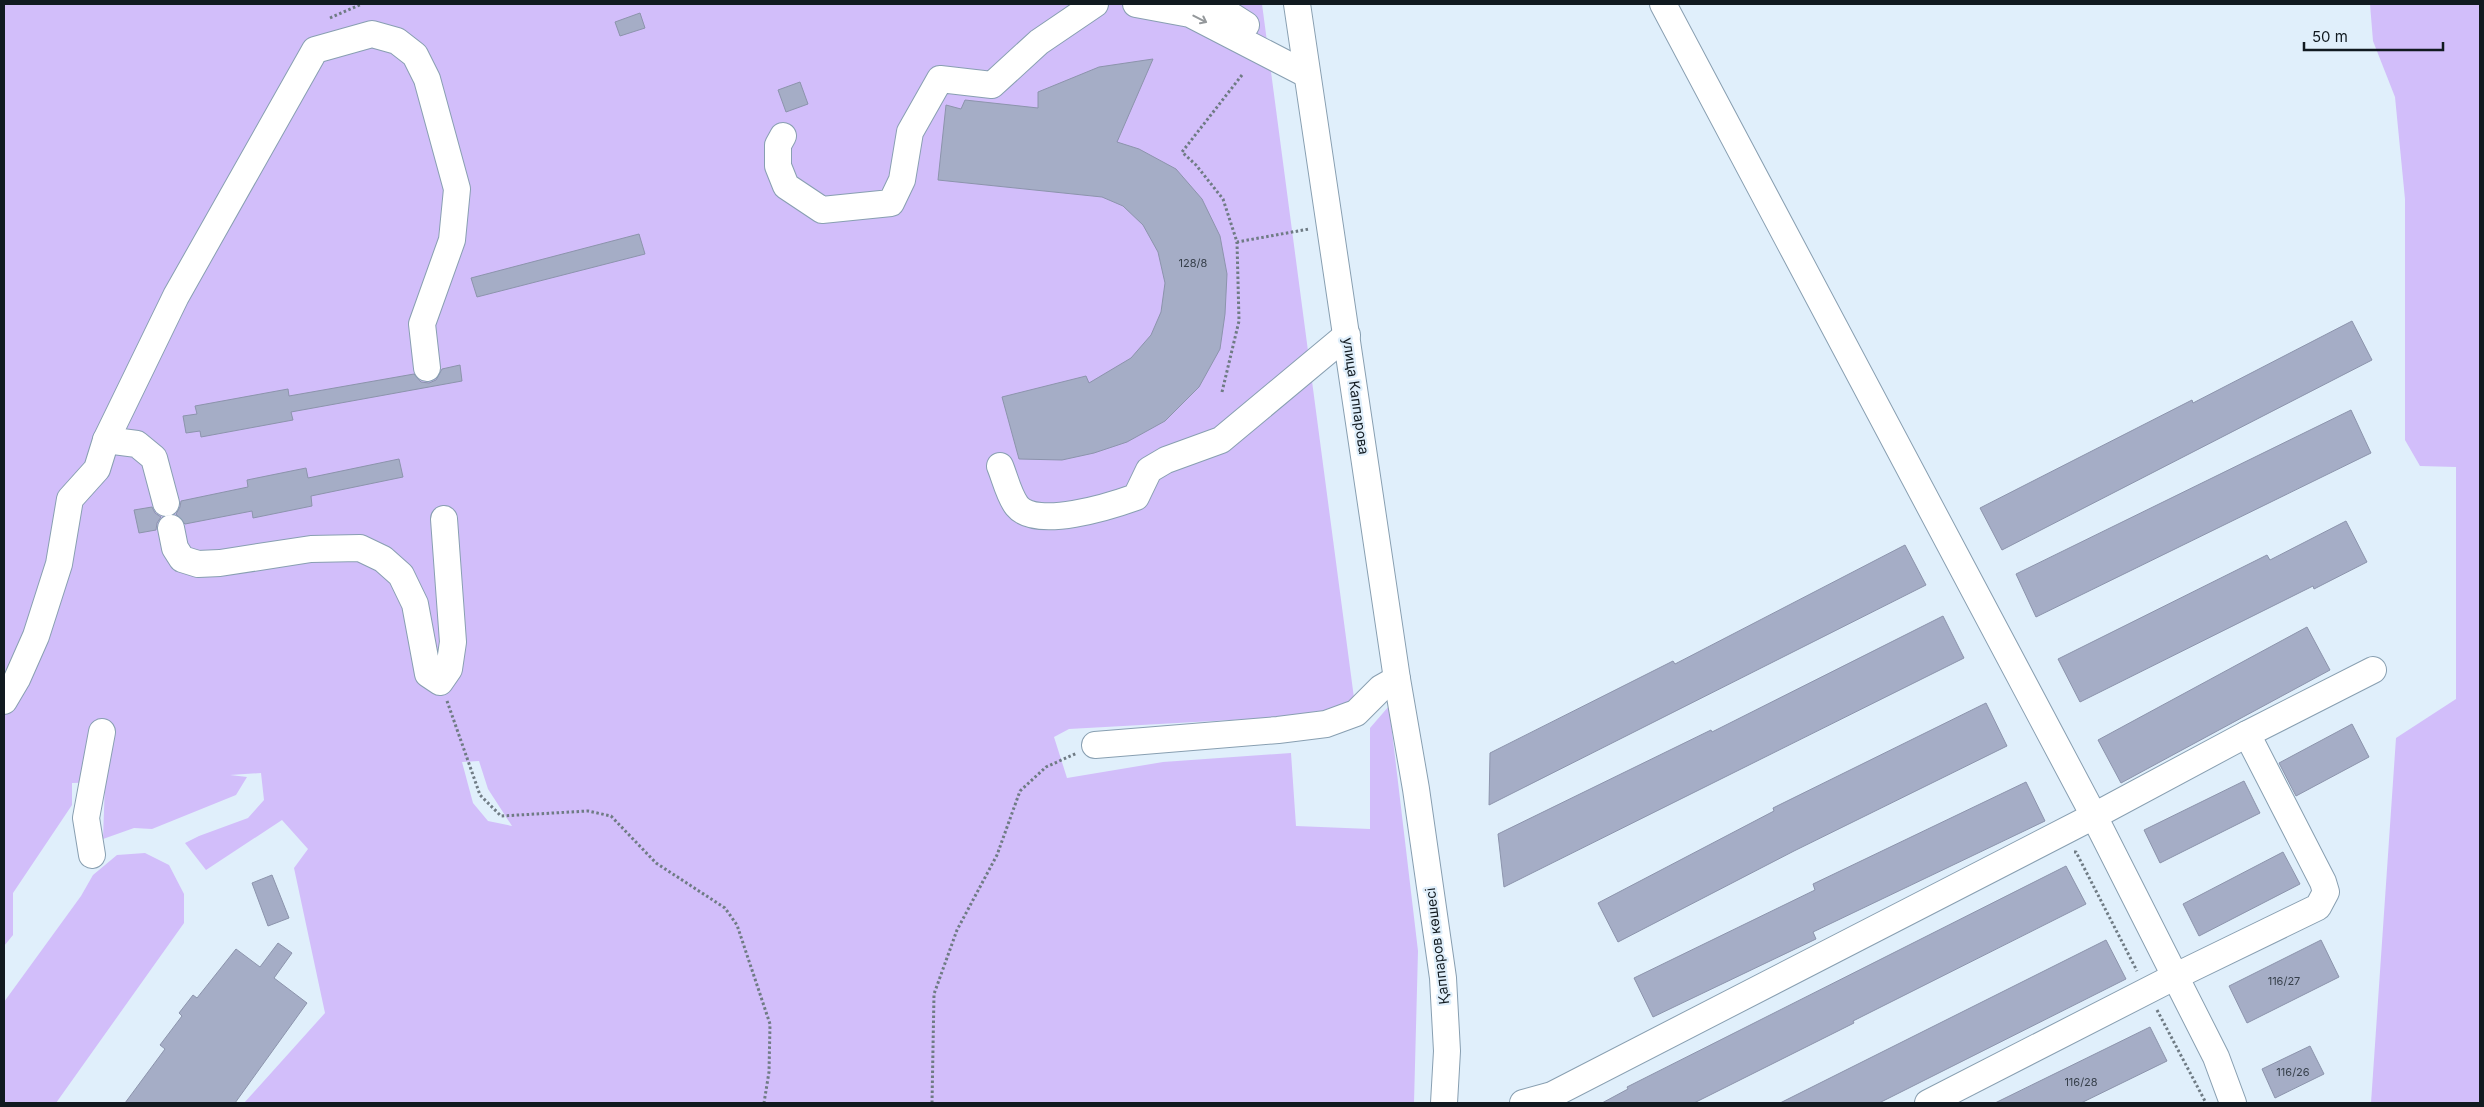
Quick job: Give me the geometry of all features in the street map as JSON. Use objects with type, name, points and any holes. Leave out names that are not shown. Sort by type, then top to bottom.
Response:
[{"type":"street","points":[[783,136],[778,145],[778,166],[786,186],[822,210],[891,203],[902,180],[910,132],[940,78],[992,84],[1039,42],[1095,4]]},
{"type":"street","points":[[1136,4],[1190,14],[1305,65]]},
{"type":"street","points":[[1213,4],[1305,65]]},
{"type":"street","points":[[1663,4],[2094,816],[2216,1057],[2233,1103]]},
{"type":"street","name":"улица Каппарова","points":[[1298,7],[1305,65],[1347,335],[1397,679],[1416,789]]},
{"type":"street","points":[[4,701],[17,679],[39,628],[59,564],[70,499],[97,469],[106,440],[176,296],[315,50],[372,34],[397,41],[415,55],[427,79],[457,189],[452,240],[422,324],[428,368]]},
{"type":"street","points":[[1000,466],[1016,505],[1024,512],[1040,516],[1058,517],[1136,497],[1149,470],[1166,460],[1221,440],[1347,335]]},
{"type":"street","points":[[106,440],[138,444],[154,458],[175,548],[182,559],[198,564],[220,563],[311,549],[331,548],[360,548],[383,559],[400,575],[414,604],[428,674],[440,682],[449,669],[453,642],[444,519]]},
{"type":"street","points":[[1522,1103],[1552,1096],[2373,670]]},
{"type":"street","points":[[1095,745],[1278,730],[1326,724],[1356,713],[1381,688],[1397,679]]},
{"type":"street","points":[[92,855],[86,818],[102,732]]},
{"type":"street","points":[[1928,1103],[2176,976],[2318,907],[2326,892],[2323,882],[2248,734]]},
{"type":"street","name":"Қаппаров көшесі","points":[[1416,789],[1442,978],[1447,1051],[1444,1103]]},
{"type":"path","points":[[330,18],[362,4]]},
{"type":"path","points":[[1222,392],[1239,321],[1237,242],[1223,199],[1196,165],[1182,152],[1242,75]]},
{"type":"path","points":[[1237,242],[1329,225]]},
{"type":"path","points":[[440,682],[480,795],[501,816],[588,811],[611,816],[656,863],[725,908],[737,925],[770,1024],[769,1072],[764,1103]]},
{"type":"path","points":[[932,1103],[934,994],[958,930],[997,855],[1020,791],[1046,767],[1095,745]]},
{"type":"path","points":[[2067,856],[2076,852],[2206,1103]]},
{"type":"shaded area","points":[[4,4],[1262,4],[1356,713],[1069,729],[1054,737],[1067,778],[1163,762],[1291,753],[1296,826],[1370,829],[1370,728],[1389,706],[1418,951],[1414,1103],[244,1103],[325,1013],[294,868],[308,849],[282,820],[206,870],[185,843],[248,818],[264,800],[261,773],[230,775],[247,777],[236,795],[152,829],[134,828],[103,839],[105,782],[72,783],[72,805],[13,893],[13,935],[4,946]],"holes":[[[479,761],[488,789],[512,826],[488,821],[473,803],[462,762]]]},
{"type":"shaded area","points":[[2370,4],[2480,4],[2480,1103],[2371,1103],[2396,738],[2456,699],[2456,467],[2420,466],[2405,440],[2405,199],[2395,97],[2373,41]]},
{"type":"shaded area","points":[[145,853],[169,865],[184,894],[184,923],[56,1103],[4,1103],[4,1002],[81,896],[93,875],[117,855]]},
{"type":"building","points":[[640,13],[645,28],[620,36],[615,22]]},
{"type":"building","points":[[1153,59],[1117,142],[1139,149],[1176,169],[1202,199],[1220,236],[1227,274],[1225,314],[1220,349],[1199,387],[1165,421],[1127,442],[1094,453],[1062,460],[1019,459],[1002,397],[1086,376],[1089,383],[1131,358],[1151,335],[1161,312],[1165,283],[1158,252],[1143,225],[1123,206],[1102,197],[938,180],[946,105],[961,109],[965,100],[1038,108],[1038,92],[1099,67]]},
{"type":"building","points":[[800,82],[808,104],[786,112],[778,90]]},
{"type":"building","points":[[639,234],[645,254],[477,297],[471,278]]},
{"type":"building","points":[[2352,321],[2372,360],[2002,550],[1980,508],[2192,400],[2193,403]]},
{"type":"building","points":[[460,365],[462,381],[291,412],[293,420],[201,437],[200,431],[186,433],[183,416],[197,414],[195,406],[288,389],[289,396],[414,374],[421,382],[429,383],[436,380],[442,369]]},
{"type":"building","points":[[2351,410],[2371,453],[2036,617],[2016,574]]},
{"type":"building","points":[[399,459],[403,477],[311,496],[312,506],[253,518],[252,511],[185,524],[176,514],[181,501],[248,487],[247,480],[306,468],[308,478]]},
{"type":"building","points":[[152,507],[155,513],[161,517],[157,523],[156,530],[139,533],[134,510]]},
{"type":"building","points":[[2346,521],[2367,562],[2314,589],[2313,586],[2080,702],[2058,659],[2267,555],[2270,560]]},
{"type":"building","points":[[1905,545],[1926,585],[1489,805],[1490,753],[1673,661],[1675,664]]},
{"type":"building","points":[[1943,616],[1964,658],[1504,887],[1498,834],[1711,730],[1712,732]]},
{"type":"building","points":[[2307,627],[2330,670],[2121,783],[2098,740]]},
{"type":"building","points":[[1986,703],[2007,746],[1794,851],[1618,942],[1598,903],[1774,811],[1773,808]]},
{"type":"building","points":[[2352,724],[2369,757],[2296,796],[2279,763]]},
{"type":"building","points":[[2244,781],[2260,813],[2160,863],[2144,830]]},
{"type":"building","points":[[2026,782],[2045,821],[1813,932],[1816,939],[1653,1017],[1634,978],[1815,890],[1813,884]]},
{"type":"building","points":[[2283,852],[2300,884],[2199,936],[2183,904]]},
{"type":"building","points":[[2066,866],[2086,904],[1853,1021],[1854,1023],[1694,1103],[1602,1103],[1628,1089],[1627,1087]]},
{"type":"building","points":[[272,875],[289,918],[268,926],[252,883]]},
{"type":"building","points":[[2106,940],[2126,979],[1879,1103],[1780,1103]]},
{"type":"building","points":[[2321,940],[2339,977],[2247,1023],[2229,986]]},
{"type":"building","points":[[278,943],[292,953],[274,978],[307,1003],[235,1103],[125,1103],[165,1049],[160,1045],[182,1016],[179,1013],[193,995],[197,998],[236,949],[260,967]]},
{"type":"building","points":[[2150,1027],[2167,1061],[2081,1103],[1995,1103]]},
{"type":"building","points":[[2310,1046],[2324,1074],[2275,1098],[2262,1069]]}]
